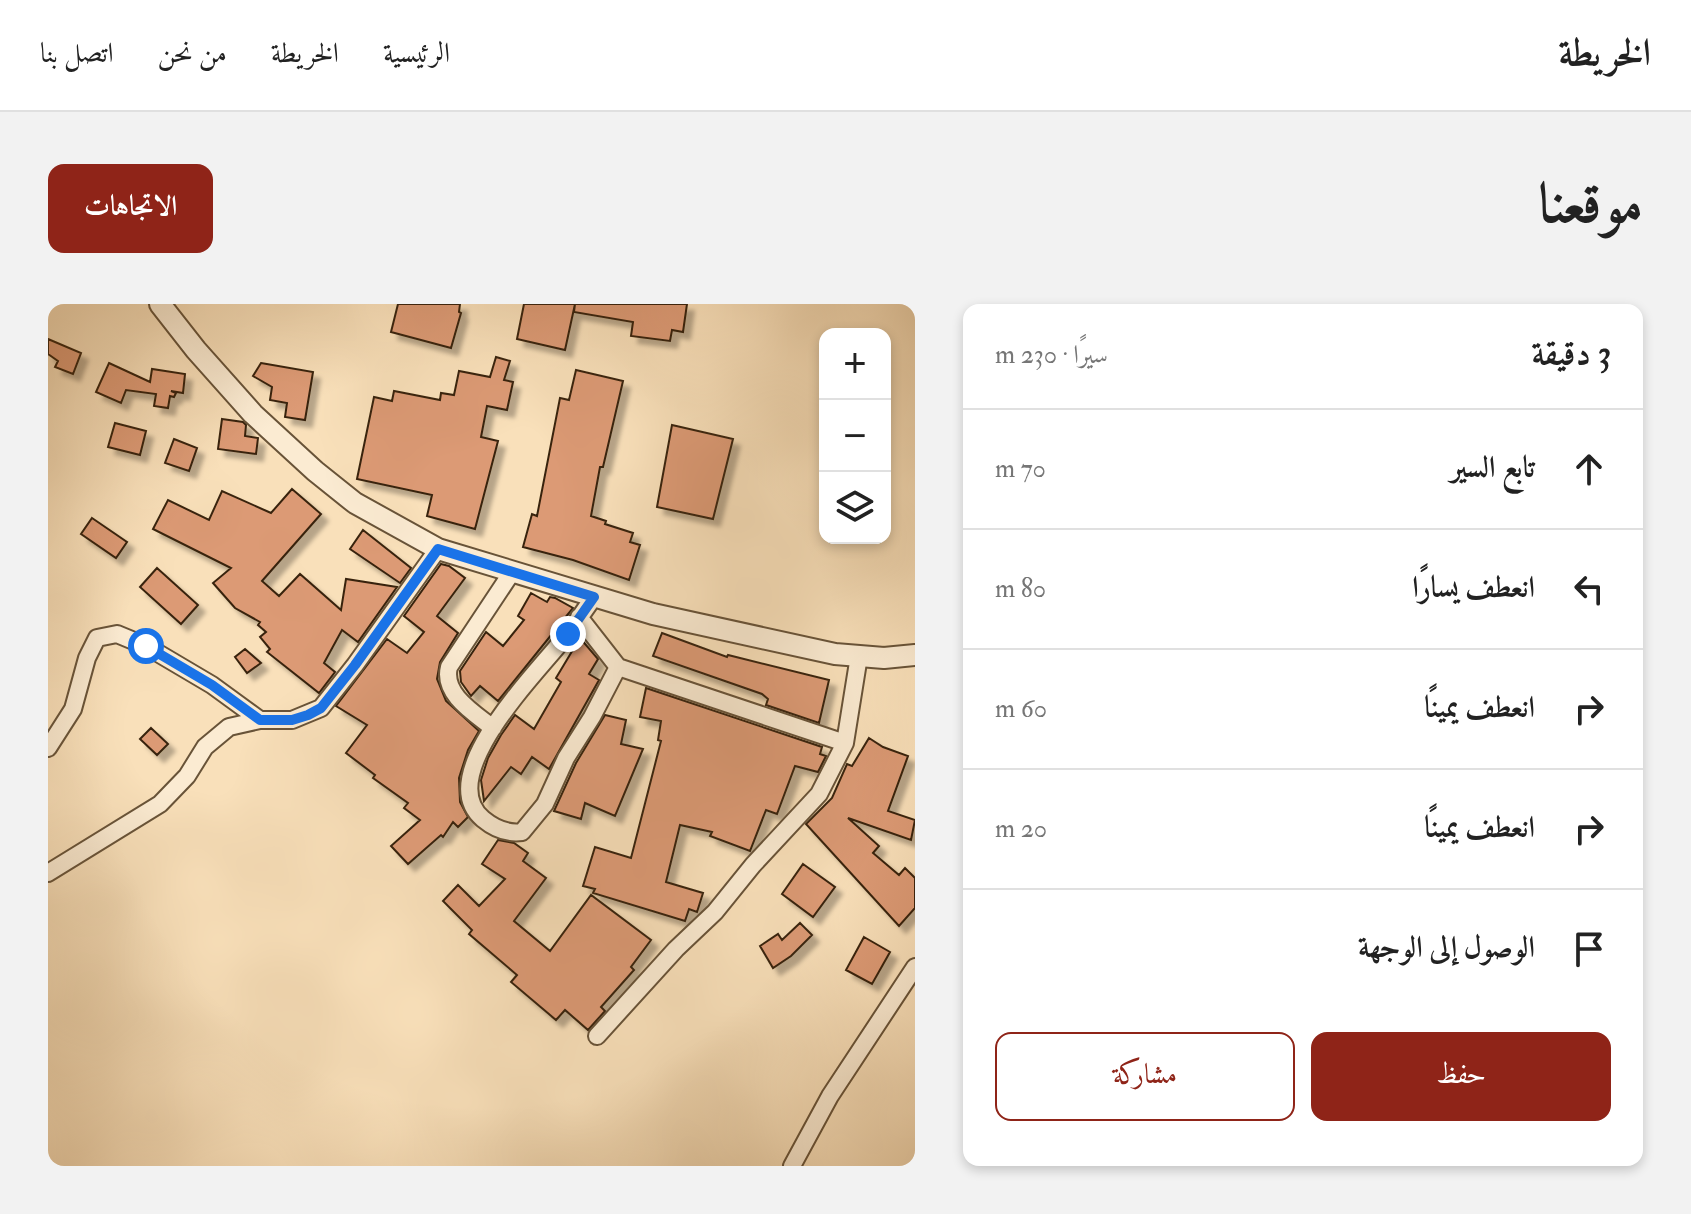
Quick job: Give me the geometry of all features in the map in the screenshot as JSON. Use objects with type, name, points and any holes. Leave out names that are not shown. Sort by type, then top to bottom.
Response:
[{"type":"street","points":[[160,304],[253,414],[315,471],[355,503],[438,549],[683,621],[835,654],[884,658],[915,655]]},
{"type":"street","points":[[48,873],[160,804],[187,776],[205,747],[229,727],[241,722],[292,720],[321,708],[438,549]]},
{"type":"street","points":[[493,728],[450,688],[447,675],[449,667],[512,572]]},
{"type":"street","points":[[594,597],[493,728],[469,776],[469,802],[476,813],[492,827],[511,834],[522,832],[545,804],[566,758],[618,667]]},
{"type":"street","points":[[579,617],[618,667],[845,743]]},
{"type":"street","points":[[48,748],[73,709],[87,658],[97,638],[108,634],[117,634],[146,646],[212,685],[260,720]]},
{"type":"street","points":[[597,1036],[676,949],[715,912],[753,865],[819,794],[845,743],[859,656]]},
{"type":"street","points":[[792,1166],[830,1096],[915,967]]},
{"type":"building","points":[[398,304],[460,304],[461,313],[451,348],[391,332]]},
{"type":"building","points":[[524,304],[575,304],[565,350],[517,339]]},
{"type":"building","points":[[575,304],[687,304],[683,332],[672,330],[670,341],[631,336],[633,322],[574,312]]},
{"type":"building","points":[[48,339],[81,353],[73,374],[55,367],[58,361],[48,354]]},
{"type":"building","points":[[496,357],[510,361],[504,380],[513,382],[507,410],[487,406],[481,437],[498,441],[475,529],[427,516],[432,495],[357,479],[374,397],[392,401],[394,391],[440,400],[441,393],[454,395],[459,371],[490,377]]},
{"type":"building","points":[[109,363],[150,382],[152,369],[185,374],[183,393],[171,391],[176,393],[174,397],[170,396],[168,408],[154,406],[156,394],[126,390],[121,403],[96,392]]},
{"type":"building","points":[[261,363],[313,372],[305,420],[285,417],[287,403],[270,400],[272,387],[253,376]]},
{"type":"building","points":[[576,370],[623,381],[603,467],[600,467],[591,516],[633,533],[630,542],[640,545],[629,580],[573,560],[523,547],[532,514],[537,516],[560,398],[569,400]]},
{"type":"building","points":[[222,419],[246,425],[245,436],[258,438],[256,454],[218,449]]},
{"type":"building","points":[[115,423],[146,431],[140,455],[108,447]]},
{"type":"building","points":[[672,425],[733,439],[713,519],[657,507]]},
{"type":"building","points":[[174,439],[197,448],[189,471],[165,463]]},
{"type":"building","points":[[292,489],[321,514],[262,581],[279,596],[300,574],[341,610],[346,579],[397,587],[358,642],[342,630],[324,663],[335,672],[319,693],[267,652],[270,649],[260,637],[266,632],[258,625],[260,622],[235,608],[213,583],[231,568],[153,529],[168,500],[209,520],[222,491],[271,513]]},
{"type":"building","points":[[92,518],[127,542],[116,558],[81,534]]},
{"type":"building","points":[[363,530],[411,568],[400,583],[350,549]]},
{"type":"building","points":[[441,564],[465,578],[437,616],[458,633],[440,662],[437,679],[446,701],[479,731],[468,750],[459,778],[460,802],[468,817],[458,827],[453,822],[443,837],[441,835],[408,864],[391,846],[420,820],[404,808],[408,803],[373,778],[375,775],[346,753],[367,725],[336,706],[387,639],[407,653],[424,632],[404,616]]},
{"type":"building","points":[[157,568],[198,605],[181,624],[140,587]]},
{"type":"building","points":[[531,593],[547,602],[550,597],[555,598],[573,608],[498,701],[480,686],[471,696],[461,682],[460,671],[486,632],[503,646],[524,620],[518,616]]},
{"type":"building","points":[[662,633],[727,657],[829,680],[819,723],[766,705],[768,699],[762,694],[653,656]]},
{"type":"building","points":[[580,638],[598,659],[589,674],[599,680],[549,769],[532,757],[521,774],[511,767],[484,801],[481,780],[488,758],[501,735],[515,715],[534,729],[561,682],[556,678]]},
{"type":"building","points":[[245,649],[261,663],[247,673],[235,657]]},
{"type":"building","points":[[646,688],[822,747],[820,754],[826,756],[818,772],[795,766],[777,814],[766,810],[750,851],[710,836],[712,832],[680,825],[666,882],[703,893],[697,912],[689,909],[685,921],[593,893],[595,889],[583,886],[595,847],[631,858],[661,741],[658,740],[661,721],[640,717]]},
{"type":"building","points":[[605,715],[626,720],[621,744],[643,749],[615,816],[585,803],[581,819],[554,811],[576,763]]},
{"type":"building","points":[[151,728],[168,744],[157,755],[140,739]]},
{"type":"building","points":[[869,738],[908,756],[888,811],[915,820],[911,840],[848,818],[879,846],[873,853],[899,875],[905,868],[915,878],[915,908],[899,926],[806,824],[832,798],[847,764],[852,766]]},
{"type":"building","points":[[498,840],[514,843],[528,853],[523,861],[546,878],[514,921],[550,951],[591,895],[651,940],[631,967],[634,970],[601,1007],[605,1011],[588,1030],[565,1010],[556,1020],[511,982],[517,975],[469,934],[472,930],[443,901],[458,885],[479,906],[505,879],[482,864]]},
{"type":"building","points":[[803,864],[835,887],[813,917],[782,894]]},
{"type":"building","points":[[800,923],[812,935],[791,956],[773,968],[760,946],[778,934],[782,940]]},
{"type":"building","points":[[864,937],[890,952],[872,984],[846,970]]},
{"type":"route","points":[[146,646],[212,685],[260,720],[292,720],[308,715],[321,708],[355,665],[438,549],[594,597],[568,634]]}]
